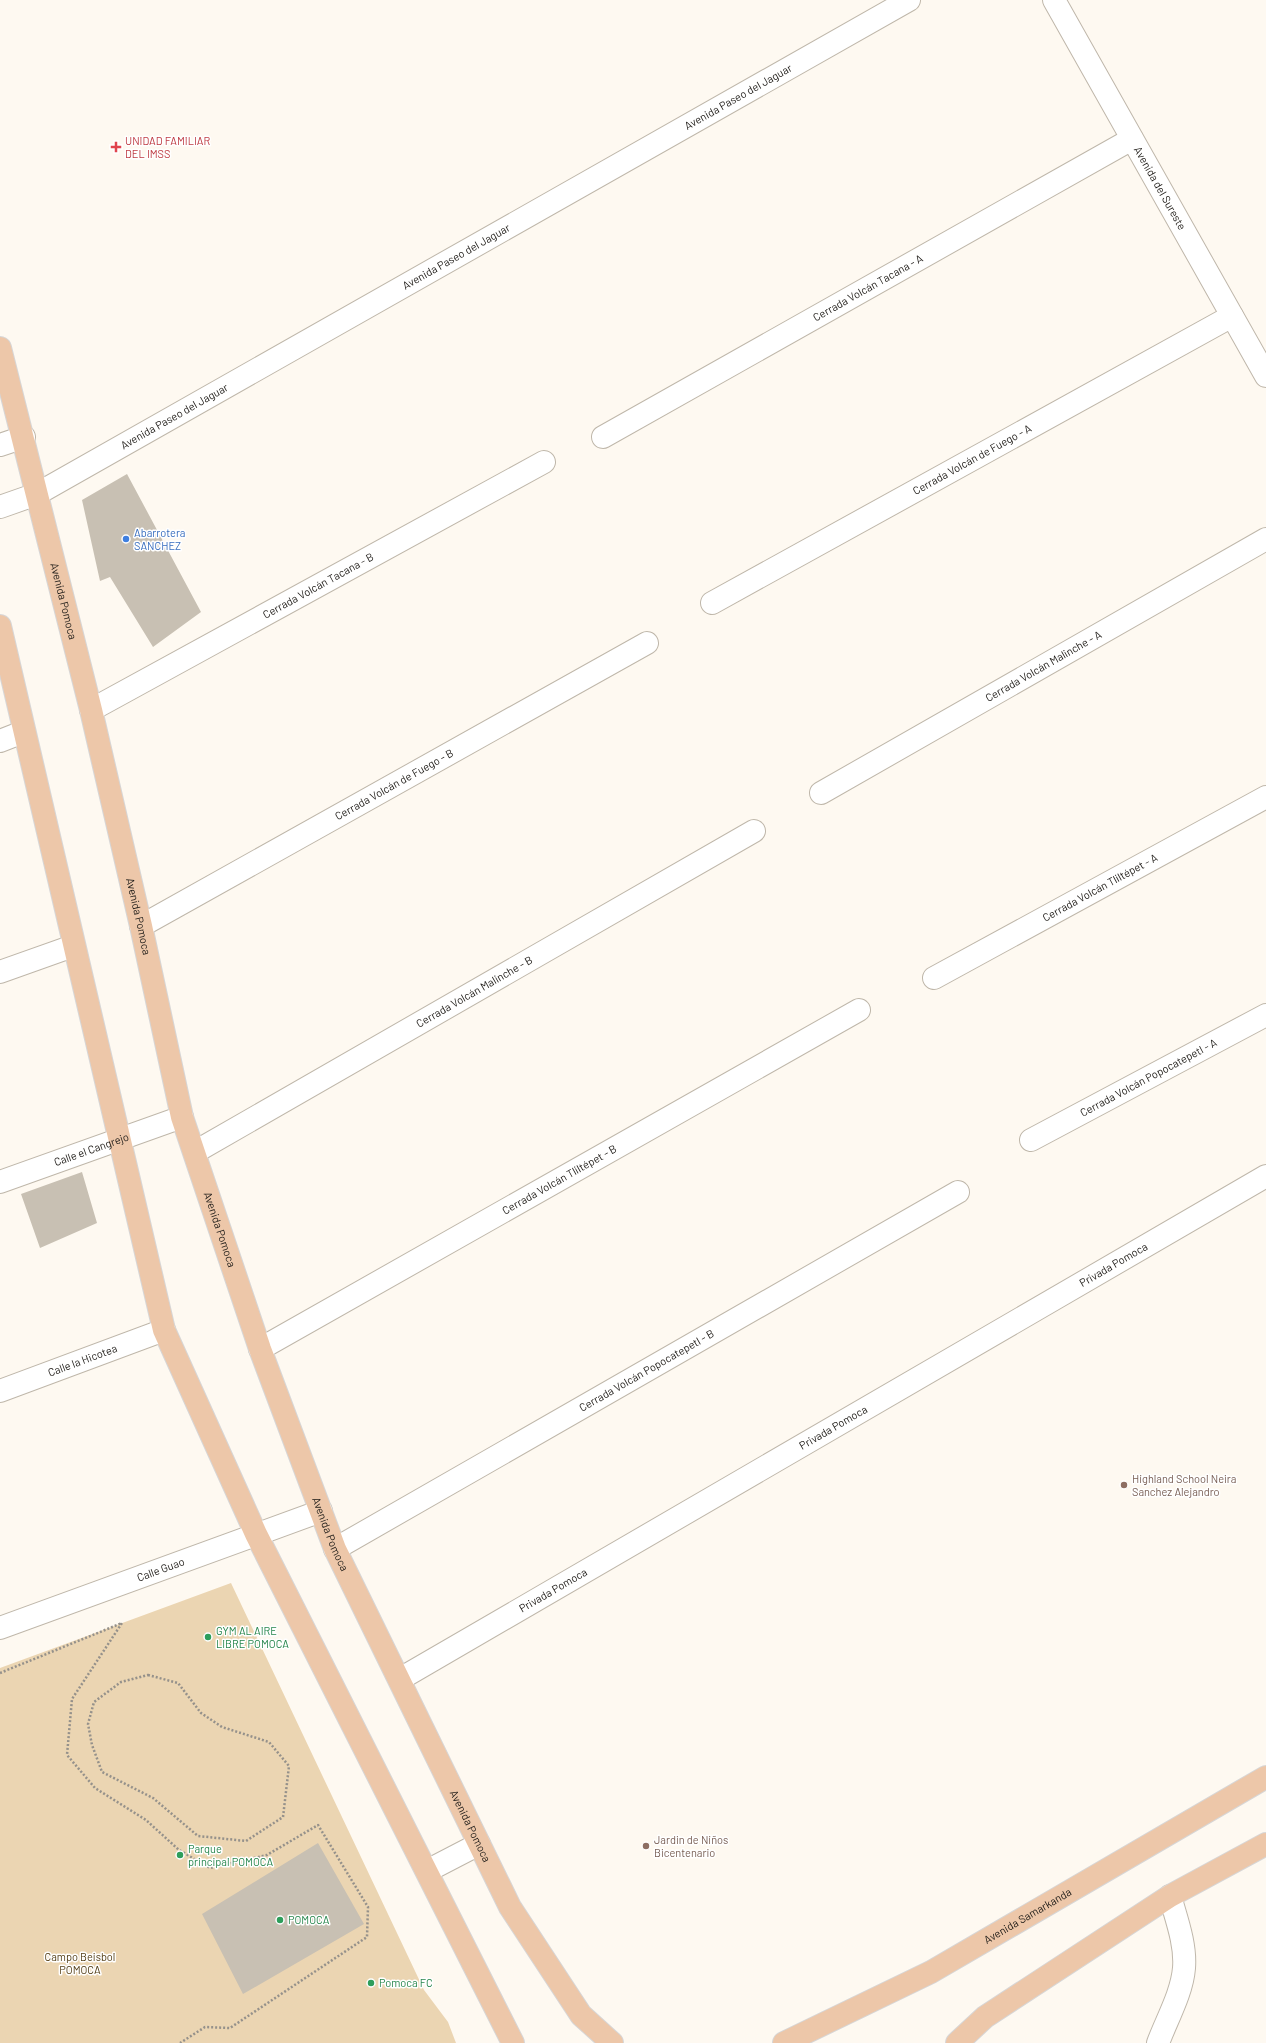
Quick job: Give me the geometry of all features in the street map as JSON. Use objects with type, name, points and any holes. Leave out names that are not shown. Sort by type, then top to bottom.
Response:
[{"type":"main road","name":"Avenida Pomoca","points":[[0,348],[24,437],[92,710],[141,926],[182,1117],[260,1349],[335,1549],[400,1679],[510,1907],[581,2015],[612,2043]]},
{"type":"main road","points":[[0,626],[23,732],[164,1330],[256,1534],[513,2043]]},
{"type":"main road","name":"Avenida Samarkanda","points":[[784,2043],[931,1972],[1266,1777]]},
{"type":"main road","points":[[957,2043],[986,2017],[1170,1896],[1266,1844]]},
{"type":"street","name":"Avenida Paseo del Jaguar","points":[[0,507],[37,494],[910,0]]},
{"type":"street","name":"Avenida del Sureste","points":[[1054,0],[1266,376]]},
{"type":"street","name":"Cerrada Volcán Tacana - A","points":[[603,437],[1132,139]]},
{"type":"street","name":"Cerrada Volcán de Fuego - A","points":[[712,603],[1232,316]]},
{"type":"street","points":[[0,445],[24,437]]},
{"type":"street","name":"Cerrada Volcán Tacana - B","points":[[92,710],[544,462]]},
{"type":"street","name":"Cerrada Volcán Malinche - A","points":[[821,793],[1266,539]]},
{"type":"street","name":"Cerrada Volcán de Fuego - B","points":[[141,926],[647,643]]},
{"type":"street","points":[[0,740],[23,732]]},
{"type":"street","name":"Cerrada Volcán Tliltépet - A","points":[[934,978],[1266,797]]},
{"type":"street","name":"Cerrada Volcán Malinche - B","points":[[195,1152],[754,831]]},
{"type":"street","points":[[0,972],[73,946]]},
{"type":"street","name":"Cerrada Volcán Tliltépet - B","points":[[260,1349],[859,1010]]},
{"type":"street","name":"Cerrada Volcán Popocatepetl - A","points":[[1031,1140],[1266,1015]]},
{"type":"street","name":"Calle el Cangrejo","points":[[0,1182],[182,1117]]},
{"type":"street","name":"Privada Pomoca","points":[[400,1679],[1266,1176]]},
{"type":"street","name":"Cerrada Volcán Popocatepetl - B","points":[[335,1549],[958,1192]]},
{"type":"street","name":"Calle la Hicotea","points":[[0,1391],[164,1330]]},
{"type":"street","name":"Calle Guao","points":[[0,1628],[321,1511]]},
{"type":"street","points":[[427,1871],[479,1844]]},
{"type":"street","points":[[1158,2043],[1181,1982],[1184,1967],[1184,1950],[1170,1896]]},
{"type":"path","points":[[0,1673],[122,1622],[72,1699],[67,1755],[95,1788],[146,1820],[178,1850],[210,1868],[267,1855],[318,1825],[368,1907],[367,1937],[230,2028],[205,2027],[180,2043]]},
{"type":"path","points":[[148,1675],[178,1683],[201,1713],[222,1727],[269,1742],[289,1766],[283,1816],[246,1841],[198,1836],[153,1798],[102,1772],[92,1745],[88,1724],[94,1702],[121,1682],[148,1675]]},
{"type":"green space","name":"Parque principal POMOCA","points":[[231,1583],[424,1990],[448,2022],[456,2043],[0,2043],[0,1668]]},
{"type":"building","name":"Abarrotera SANCHEZ","points":[[127,474],[201,612],[153,647],[110,577],[100,581],[82,500]]},
{"type":"building","points":[[82,1172],[97,1223],[40,1248],[21,1194]]},
{"type":"building","points":[[318,1843],[364,1924],[243,1994],[202,1914]]},
{"type":"place","name":"UNIDAD FAMILIAR DEL IMSS","points":[[116,147]]},
{"type":"place","name":"Abarrotera SANCHEZ","points":[[126,539]]},
{"type":"place","name":"Highland School Neira Sanchez Alejandro","points":[[1124,1485]]},
{"type":"place","name":"GYM AL AIRE LIBRE POMOCA","points":[[208,1637]]},
{"type":"place","name":"Jardin de Niños Bicentenario","points":[[646,1846]]},
{"type":"place","name":"Parque principal POMOCA","points":[[180,1855]]},
{"type":"place","name":"POMOCA","points":[[280,1920]]},
{"type":"place","name":"Pomoca FC","points":[[371,1983]]},
{"type":"park label","name":"Campo Beisbol POMOCA","points":[[80,1963]]}]
